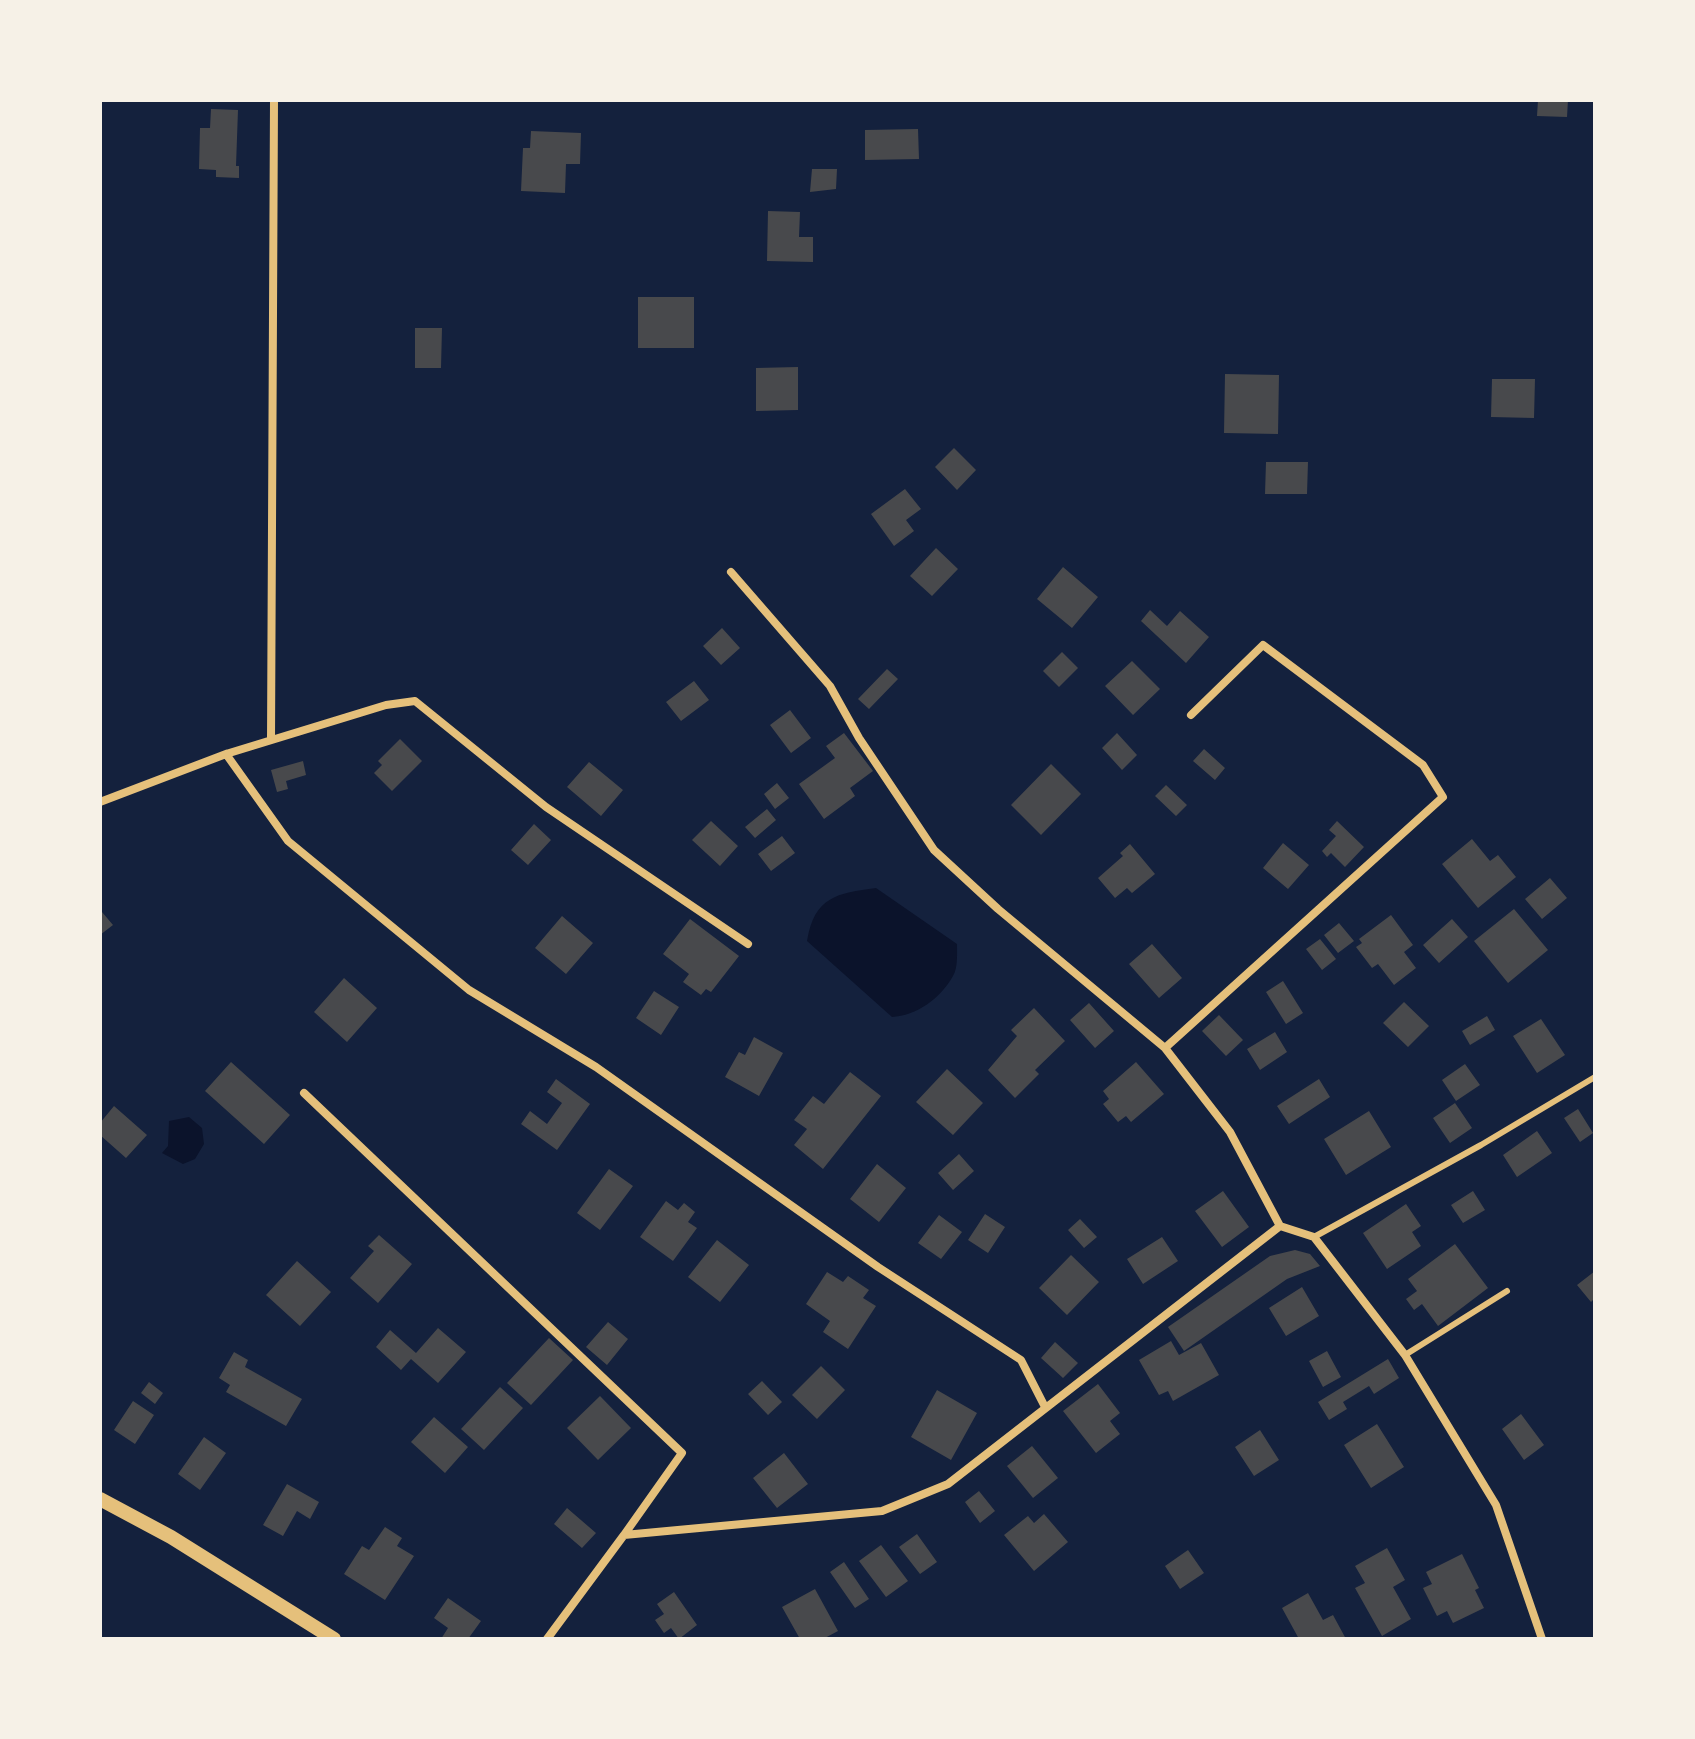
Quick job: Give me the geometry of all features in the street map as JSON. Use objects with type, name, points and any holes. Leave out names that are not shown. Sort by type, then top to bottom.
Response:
[{"type":"street","points":[[271,740],[274,100]]},
{"type":"street","points":[[731,572],[830,686],[875,764],[934,850],[998,909],[1165,1048],[1230,1132],[1280,1226],[1314,1237],[1405,1355],[1496,1505],[1542,1639]]},
{"type":"street","points":[[1165,1048],[1443,797],[1423,765],[1263,645],[1191,715]]},
{"type":"street","points":[[100,802],[226,754],[386,705],[415,701],[546,807],[748,944]]},
{"type":"street","points":[[226,754],[288,841],[469,990],[596,1067],[878,1267],[1021,1360],[1045,1407]]},
{"type":"street","points":[[304,1093],[682,1453],[547,1639]]},
{"type":"street","points":[[624,1535],[882,1511],[948,1484],[1280,1226]]},
{"type":"street","points":[[100,1499],[171,1537],[334,1639]]},
{"type":"lane","points":[[1314,1237],[1481,1145],[1595,1077]]},
{"type":"lane","points":[[1405,1355],[1507,1291]]},
{"type":"water","points":[[876,888],[957,944],[956,969],[942,992],[927,1004],[901,1016],[892,1017],[807,941],[810,926],[822,906],[839,895]]},
{"type":"water","points":[[189,1117],[202,1128],[204,1144],[195,1159],[183,1164],[162,1153],[168,1146],[169,1121]]},
{"type":"building","points":[[1538,100],[1568,100],[1567,117],[1537,116]]},
{"type":"building","points":[[211,109],[238,110],[236,166],[239,166],[239,178],[216,177],[216,170],[199,169],[200,128],[210,128]]},
{"type":"building","points":[[918,129],[919,159],[865,160],[865,130]]},
{"type":"building","points":[[531,131],[581,133],[580,164],[566,164],[565,193],[521,191],[523,148],[530,148]]},
{"type":"building","points":[[812,169],[837,169],[836,189],[810,192]]},
{"type":"building","points":[[768,211],[800,212],[799,237],[813,237],[813,262],[767,261]]},
{"type":"building","points":[[638,297],[694,297],[694,348],[638,348]]},
{"type":"building","points":[[415,328],[442,328],[441,368],[415,368]]},
{"type":"building","points":[[798,367],[798,410],[756,411],[756,368]]},
{"type":"building","points":[[1225,374],[1279,375],[1278,434],[1224,433]]},
{"type":"building","points":[[1492,379],[1535,379],[1534,418],[1491,417]]},
{"type":"building","points":[[954,448],[976,470],[957,490],[935,467]]},
{"type":"building","points":[[1266,462],[1308,462],[1307,494],[1265,494]]},
{"type":"building","points":[[905,489],[921,509],[906,520],[914,531],[894,546],[871,514]]},
{"type":"building","points":[[936,548],[958,569],[932,596],[910,576]]},
{"type":"building","points":[[1063,567],[1098,597],[1072,628],[1037,599]]},
{"type":"building","points":[[1150,610],[1167,626],[1180,611],[1209,637],[1186,663],[1141,621]]},
{"type":"building","points":[[722,628],[740,648],[721,665],[703,646]]},
{"type":"building","points":[[1062,652],[1078,668],[1059,687],[1043,671]]},
{"type":"building","points":[[1132,661],[1160,689],[1133,715],[1105,686]]},
{"type":"building","points":[[887,669],[898,679],[869,709],[858,699]]},
{"type":"building","points":[[694,681],[709,700],[681,721],[666,702]]},
{"type":"building","points":[[790,710],[811,738],[791,753],[770,725]]},
{"type":"building","points":[[844,733],[873,771],[850,788],[855,796],[824,819],[799,784],[835,758],[826,746]]},
{"type":"building","points":[[1117,733],[1137,755],[1122,770],[1102,748]]},
{"type":"building","points":[[400,739],[422,761],[392,791],[374,773],[382,765],[378,761]]},
{"type":"building","points":[[1204,749],[1225,768],[1215,780],[1193,761]]},
{"type":"building","points":[[303,761],[306,775],[286,781],[288,789],[277,792],[271,770]]},
{"type":"building","points":[[589,762],[623,790],[601,816],[567,787]]},
{"type":"building","points":[[1051,764],[1081,794],[1041,835],[1011,805]]},
{"type":"building","points":[[777,783],[789,798],[775,809],[764,794]]},
{"type":"building","points":[[1166,785],[1187,805],[1176,816],[1155,796]]},
{"type":"building","points":[[767,809],[776,820],[755,838],[745,827]]},
{"type":"building","points":[[711,821],[738,846],[720,866],[692,840]]},
{"type":"building","points":[[1337,821],[1364,847],[1345,867],[1331,853],[1327,857],[1322,851],[1336,836],[1329,830]]},
{"type":"building","points":[[534,824],[551,840],[528,865],[511,850]]},
{"type":"building","points":[[782,836],[795,853],[771,871],[758,854]]},
{"type":"building","points":[[1472,839],[1490,861],[1498,855],[1516,877],[1478,908],[1442,864]]},
{"type":"building","points":[[1283,843],[1309,865],[1288,889],[1263,868]]},
{"type":"building","points":[[1130,844],[1155,874],[1132,893],[1127,888],[1115,898],[1098,878],[1123,856],[1120,853]]},
{"type":"building","points":[[1550,878],[1567,898],[1542,919],[1525,899]]},
{"type":"building","points":[[1514,909],[1548,950],[1508,983],[1474,941]]},
{"type":"building","points":[[102,912],[113,925],[100,935],[100,914]]},
{"type":"building","points":[[1391,915],[1413,945],[1404,952],[1416,968],[1394,985],[1378,964],[1372,968],[1356,947],[1362,943],[1359,939]]},
{"type":"building","points":[[562,916],[593,943],[566,974],[535,948]]},
{"type":"building","points":[[690,919],[739,956],[711,992],[706,989],[701,995],[683,982],[689,974],[663,954]]},
{"type":"building","points":[[1452,919],[1468,937],[1439,963],[1423,945]]},
{"type":"building","points":[[1339,923],[1354,941],[1338,953],[1324,935]]},
{"type":"building","points":[[1320,939],[1336,959],[1322,970],[1306,949]]},
{"type":"building","points":[[1152,944],[1182,978],[1159,998],[1129,964]]},
{"type":"building","points":[[344,978],[377,1008],[347,1042],[314,1012]]},
{"type":"building","points":[[1283,981],[1303,1013],[1286,1024],[1266,992]]},
{"type":"building","points":[[654,991],[679,1007],[661,1035],[636,1018]]},
{"type":"building","points":[[1404,1002],[1429,1026],[1408,1047],[1383,1023]]},
{"type":"building","points":[[1089,1003],[1114,1031],[1095,1048],[1070,1020]]},
{"type":"building","points":[[1034,1008],[1065,1041],[1035,1070],[1039,1074],[1015,1098],[988,1070],[1017,1036],[1011,1030]]},
{"type":"building","points":[[1219,1015],[1243,1040],[1226,1056],[1202,1031]]},
{"type":"building","points":[[1487,1016],[1495,1030],[1470,1045],[1462,1031]]},
{"type":"building","points":[[1541,1019],[1565,1055],[1537,1073],[1513,1036]]},
{"type":"building","points":[[1275,1032],[1287,1052],[1260,1070],[1247,1049]]},
{"type":"building","points":[[754,1037],[783,1053],[759,1096],[725,1077],[739,1052],[745,1055]]},
{"type":"building","points":[[231,1062],[290,1115],[264,1144],[205,1091]]},
{"type":"building","points":[[1136,1062],[1164,1094],[1131,1122],[1126,1116],[1118,1122],[1103,1104],[1109,1099],[1103,1091]]},
{"type":"building","points":[[1465,1064],[1480,1085],[1456,1101],[1442,1080]]},
{"type":"building","points":[[947,1069],[983,1103],[953,1135],[916,1102]]},
{"type":"building","points":[[850,1072],[881,1096],[823,1169],[794,1145],[807,1129],[794,1120],[813,1096],[824,1104]]},
{"type":"building","points":[[556,1079],[590,1104],[557,1150],[521,1124],[530,1111],[547,1124],[562,1103],[547,1092]]},
{"type":"building","points":[[1319,1079],[1330,1097],[1289,1124],[1277,1106]]},
{"type":"building","points":[[1455,1103],[1472,1128],[1450,1143],[1433,1118]]},
{"type":"building","points":[[114,1106],[147,1135],[126,1158],[100,1135],[100,1123]]},
{"type":"building","points":[[1578,1109],[1593,1133],[1580,1142],[1564,1118]]},
{"type":"building","points":[[1369,1111],[1391,1147],[1346,1175],[1324,1139]]},
{"type":"building","points":[[1537,1131],[1552,1153],[1517,1177],[1503,1155]]},
{"type":"building","points":[[959,1154],[974,1171],[953,1190],[938,1173]]},
{"type":"building","points":[[877,1164],[906,1188],[879,1222],[850,1199]]},
{"type":"building","points":[[609,1169],[633,1186],[600,1230],[577,1213]]},
{"type":"building","points":[[1223,1191],[1249,1227],[1222,1247],[1195,1211]]},
{"type":"building","points":[[1473,1191],[1485,1210],[1463,1223],[1451,1205]]},
{"type":"building","points":[[666,1201],[678,1210],[684,1203],[695,1212],[688,1222],[697,1228],[673,1261],[640,1237]]},
{"type":"building","points":[[1406,1204],[1421,1226],[1412,1232],[1421,1246],[1387,1269],[1363,1233]]},
{"type":"building","points":[[985,1214],[1005,1227],[988,1253],[968,1240]]},
{"type":"building","points":[[939,1215],[962,1232],[941,1259],[918,1243]]},
{"type":"building","points":[[1080,1219],[1097,1237],[1084,1248],[1068,1230]]},
{"type":"building","points":[[379,1235],[412,1264],[378,1303],[350,1278],[374,1251],[368,1246]]},
{"type":"building","points":[[1162,1237],[1178,1261],[1143,1284],[1127,1259]]},
{"type":"building","points":[[717,1240],[749,1265],[720,1302],[688,1277]]},
{"type":"building","points":[[1455,1244],[1488,1288],[1438,1326],[1422,1304],[1414,1310],[1406,1299],[1417,1291],[1408,1279]]},
{"type":"building","points":[[1295,1250],[1310,1254],[1320,1266],[1287,1279],[1184,1351],[1168,1327],[1270,1256]]},
{"type":"building","points":[[1071,1255],[1099,1282],[1067,1315],[1039,1288]]},
{"type":"building","points":[[297,1261],[331,1292],[300,1326],[266,1295]]},
{"type":"building","points":[[1595,1271],[1595,1298],[1591,1302],[1577,1285]]},
{"type":"building","points":[[827,1272],[843,1282],[848,1276],[869,1290],[863,1298],[876,1306],[848,1349],[823,1332],[830,1321],[806,1304]]},
{"type":"building","points":[[1302,1287],[1319,1316],[1286,1336],[1269,1308]]},
{"type":"building","points":[[608,1322],[628,1339],[607,1365],[586,1347]]},
{"type":"building","points":[[438,1328],[466,1352],[438,1383],[411,1359],[401,1370],[376,1347],[390,1330],[416,1353]]},
{"type":"building","points":[[549,1338],[573,1360],[531,1405],[507,1383]]},
{"type":"building","points":[[1171,1341],[1179,1355],[1201,1343],[1219,1375],[1173,1401],[1168,1391],[1159,1395],[1139,1360]]},
{"type":"building","points":[[1055,1342],[1078,1363],[1063,1378],[1041,1358]]},
{"type":"building","points":[[1327,1351],[1341,1377],[1323,1387],[1309,1361]]},
{"type":"building","points":[[234,1352],[248,1360],[245,1367],[302,1399],[286,1426],[226,1392],[230,1385],[219,1378]]},
{"type":"building","points":[[1388,1359],[1399,1378],[1374,1394],[1369,1386],[1343,1402],[1347,1409],[1329,1420],[1318,1402]]},
{"type":"building","points":[[821,1366],[845,1390],[817,1419],[792,1395]]},
{"type":"building","points":[[762,1381],[782,1402],[768,1415],[748,1394]]},
{"type":"building","points":[[149,1382],[163,1393],[155,1404],[141,1393]]},
{"type":"building","points":[[1098,1384],[1120,1413],[1110,1421],[1120,1434],[1096,1453],[1063,1411]]},
{"type":"building","points":[[500,1387],[523,1408],[484,1450],[461,1429]]},
{"type":"building","points":[[937,1390],[977,1413],[951,1460],[911,1437]]},
{"type":"building","points":[[600,1396],[631,1428],[598,1460],[567,1428]]},
{"type":"building","points":[[133,1401],[154,1415],[135,1444],[114,1430]]},
{"type":"building","points":[[1521,1414],[1544,1445],[1524,1460],[1502,1429]]},
{"type":"building","points":[[434,1417],[468,1447],[445,1473],[411,1442]]},
{"type":"building","points":[[1377,1424],[1404,1467],[1371,1488],[1344,1445]]},
{"type":"building","points":[[1260,1430],[1279,1460],[1254,1476],[1235,1447]]},
{"type":"building","points":[[204,1437],[226,1453],[200,1490],[178,1474]]},
{"type":"building","points":[[1032,1446],[1058,1478],[1033,1498],[1007,1466]]},
{"type":"building","points":[[784,1453],[808,1484],[777,1508],[753,1478]]},
{"type":"building","points":[[287,1484],[319,1502],[310,1519],[297,1511],[283,1536],[263,1525]]},
{"type":"building","points":[[979,1491],[995,1511],[980,1523],[965,1502]]},
{"type":"building","points":[[567,1508],[596,1533],[582,1548],[554,1524]]},
{"type":"building","points":[[1044,1514],[1068,1542],[1034,1571],[1004,1535],[1028,1516],[1034,1523]]},
{"type":"building","points":[[385,1527],[402,1538],[397,1546],[414,1556],[385,1600],[344,1574],[362,1546],[369,1550]]},
{"type":"building","points":[[917,1534],[937,1562],[920,1574],[899,1547]]},
{"type":"building","points":[[881,1545],[908,1581],[886,1597],[859,1561]]},
{"type":"building","points":[[1387,1548],[1405,1580],[1393,1587],[1411,1619],[1382,1636],[1355,1588],[1365,1583],[1355,1566]]},
{"type":"building","points":[[1188,1550],[1204,1573],[1180,1589],[1165,1566]]},
{"type":"building","points":[[1462,1554],[1479,1588],[1475,1590],[1484,1608],[1453,1623],[1447,1611],[1437,1616],[1423,1588],[1432,1584],[1426,1572]]},
{"type":"building","points":[[844,1562],[869,1599],[855,1608],[830,1572]]},
{"type":"building","points":[[815,1589],[838,1631],[823,1639],[800,1639],[782,1607]]},
{"type":"building","points":[[674,1592],[697,1625],[679,1639],[671,1628],[664,1633],[655,1620],[664,1614],[657,1604]]},
{"type":"building","points":[[1308,1593],[1323,1620],[1333,1615],[1346,1639],[1299,1639],[1282,1608]]},
{"type":"building","points":[[448,1598],[481,1621],[468,1639],[441,1639],[448,1628],[434,1618]]}]
